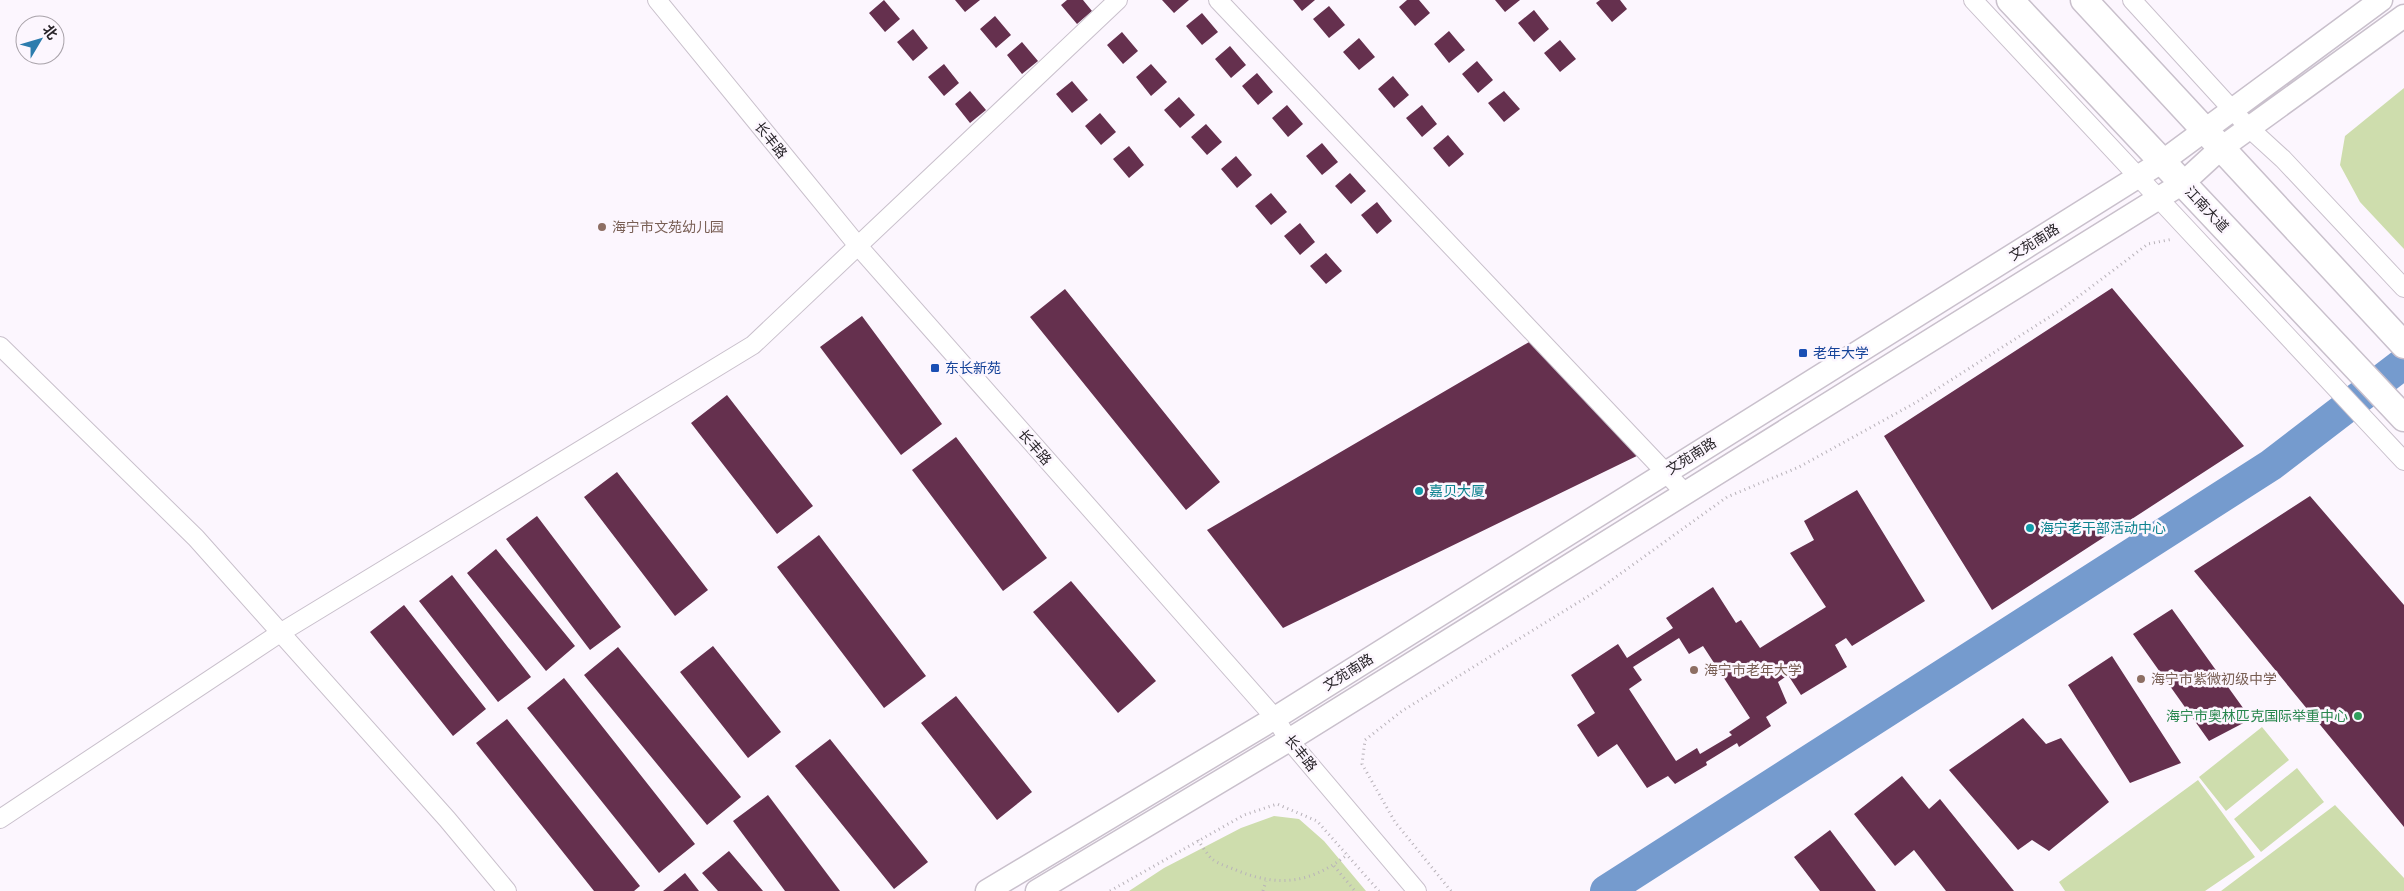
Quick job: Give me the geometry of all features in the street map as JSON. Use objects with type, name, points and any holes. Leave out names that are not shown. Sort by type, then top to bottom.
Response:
[{"type":"highway","name":"江南大道","points":[[2010,0],[2404,418]]},
{"type":"highway","points":[[2084,0],[2211,140],[2404,345]]},
{"type":"main road","name":"文苑南路","points":[[1037,891],[1289,740],[2183,183],[2233,108],[2381,0]]},
{"type":"main road","name":"文苑南路","points":[[987,891],[1274,718],[2163,161],[2211,140],[2249,128],[2401,19]]},
{"type":"street","name":"长丰路","points":[[657,0],[859,247],[1274,718],[1289,740],[1417,891]]},
{"type":"street","points":[[0,819],[280,633],[753,345],[859,247],[1118,0]]},
{"type":"street","points":[[1218,0],[1685,494]]},
{"type":"street","points":[[1974,0],[2401,457]]},
{"type":"street","points":[[2132,0],[2233,108],[2249,128],[2283,159],[2401,285]]},
{"type":"street","points":[[0,346],[196,538],[447,819],[507,891]]},
{"type":"path","points":[[1452,891],[1395,822],[1362,764],[1365,740],[1402,711],[1595,592],[1728,497],[1799,467],[1915,403],[2062,309],[2148,244],[2176,239]]},
{"type":"path","points":[[1110,891],[1244,814],[1277,804],[1317,821],[1379,891]]},
{"type":"path","points":[[1198,840],[1212,859],[1249,876],[1266,881],[1279,882],[1311,876],[1334,866],[1348,854]]},
{"type":"path","points":[[1334,866],[1355,891]]},
{"type":"path","points":[[1263,891],[1266,881]]},
{"type":"green space","points":[[2404,88],[2404,249],[2360,202],[2340,165],[2345,136]]},
{"type":"green space","points":[[2262,727],[2289,760],[2226,811],[2199,777]]},
{"type":"green space","points":[[2297,768],[2324,802],[2261,852],[2234,819]]},
{"type":"green space","points":[[2198,780],[2255,857],[2205,891],[2065,891],[2059,882]]},
{"type":"green space","points":[[2335,805],[2404,878],[2404,891],[2221,891]]},
{"type":"green space","points":[[1274,816],[1299,819],[1324,841],[1366,891],[1129,891],[1164,868],[1241,828]]},
{"type":"building","points":[[884,0],[900,19],[885,32],[869,13]]},
{"type":"building","points":[[955,0],[980,0],[965,12]]},
{"type":"building","points":[[1067,0],[1083,0],[1092,11],[1077,24],[1061,5]]},
{"type":"building","points":[[1162,0],[1189,0],[1174,13]]},
{"type":"building","points":[[1293,0],[1315,0],[1302,11]]},
{"type":"building","points":[[1407,0],[1419,0],[1430,13],[1415,26],[1399,7]]},
{"type":"building","points":[[1495,0],[1520,0],[1505,12]]},
{"type":"building","points":[[1600,0],[1620,0],[1627,9],[1612,22],[1596,3]]},
{"type":"building","points":[[1329,6],[1345,25],[1329,38],[1313,19]]},
{"type":"building","points":[[1534,10],[1549,29],[1534,42],[1518,23]]},
{"type":"building","points":[[1202,13],[1218,32],[1202,45],[1186,26]]},
{"type":"building","points":[[995,16],[1011,35],[996,48],[980,29]]},
{"type":"building","points":[[913,29],[928,48],[913,61],[897,42]]},
{"type":"building","points":[[1449,31],[1465,50],[1449,63],[1434,44]]},
{"type":"building","points":[[1122,32],[1138,51],[1123,64],[1107,45]]},
{"type":"building","points":[[1359,38],[1375,57],[1359,70],[1343,52]]},
{"type":"building","points":[[1560,40],[1576,59],[1560,72],[1544,53]]},
{"type":"building","points":[[1022,42],[1038,61],[1022,74],[1007,55]]},
{"type":"building","points":[[1230,46],[1246,65],[1231,78],[1215,59]]},
{"type":"building","points":[[1477,61],[1493,80],[1478,93],[1462,74]]},
{"type":"building","points":[[944,64],[959,83],[944,96],[928,77]]},
{"type":"building","points":[[1151,64],[1167,82],[1151,96],[1136,77]]},
{"type":"building","points":[[1257,73],[1273,92],[1258,105],[1242,86]]},
{"type":"building","points":[[1393,76],[1409,95],[1394,108],[1378,89]]},
{"type":"building","points":[[1072,81],[1088,100],[1072,113],[1056,94]]},
{"type":"building","points":[[970,91],[986,110],[970,123],[955,104]]},
{"type":"building","points":[[1504,91],[1520,109],[1504,122],[1488,103]]},
{"type":"building","points":[[1179,97],[1195,115],[1180,128],[1164,110]]},
{"type":"building","points":[[1287,105],[1303,124],[1288,137],[1272,118]]},
{"type":"building","points":[[1422,105],[1437,124],[1422,137],[1406,118]]},
{"type":"building","points":[[1100,113],[1116,132],[1101,145],[1085,126]]},
{"type":"building","points":[[1206,124],[1222,142],[1207,155],[1191,137]]},
{"type":"building","points":[[1448,135],[1464,154],[1449,167],[1433,148]]},
{"type":"building","points":[[1322,143],[1338,162],[1322,175],[1306,156]]},
{"type":"building","points":[[1129,146],[1144,165],[1129,178],[1113,159]]},
{"type":"building","points":[[1236,156],[1252,175],[1237,188],[1221,169]]},
{"type":"building","points":[[1350,173],[1366,191],[1351,204],[1335,186]]},
{"type":"building","points":[[1271,193],[1287,212],[1271,225],[1255,206]]},
{"type":"building","points":[[1377,202],[1392,221],[1377,234],[1361,215]]},
{"type":"building","points":[[1300,223],[1315,242],[1300,255],[1284,236]]},
{"type":"building","points":[[1326,253],[1342,271],[1326,284],[1310,266]]},
{"type":"building","name":"海宁老干部活动中心","points":[[2112,288],[2244,446],[1992,610],[1884,436]]},
{"type":"building","points":[[1065,289],[1220,482],[1186,510],[1030,317]]},
{"type":"building","points":[[862,316],[942,424],[901,455],[820,347]]},
{"type":"building","name":"嘉贝大厦","points":[[1536,338],[1645,452],[1283,628],[1207,530]]},
{"type":"building","points":[[727,395],[813,506],[777,534],[691,423]]},
{"type":"building","points":[[956,437],[1047,558],[1003,591],[912,470]]},
{"type":"building","points":[[617,472],[708,590],[675,616],[584,497]]},
{"type":"building","points":[[1857,490],[1925,601],[1852,646],[1846,638],[1835,645],[1847,667],[1801,695],[1788,675],[1778,682],[1787,703],[1766,717],[1771,726],[1739,747],[1737,743],[1706,762],[1707,765],[1675,784],[1668,776],[1647,788],[1617,744],[1598,757],[1577,725],[1595,713],[1571,675],[1618,644],[1627,658],[1673,628],[1666,618],[1713,587],[1736,623],[1741,620],[1760,648],[1826,607],[1790,553],[1814,540],[1804,521]],"holes":[[[1679,638],[1689,654],[1703,646],[1750,718],[1729,732],[1732,735],[1700,754],[1697,748],[1676,761],[1629,689],[1642,680],[1633,667]]]},
{"type":"building","name":"海宁市奥林匹克国际举重中心","points":[[2310,496],[2404,605],[2404,827],[2194,571]]},
{"type":"building","points":[[537,516],[621,627],[590,650],[506,539]]},
{"type":"building","points":[[819,535],[926,676],[884,708],[777,567]]},
{"type":"building","points":[[496,549],[575,646],[546,671],[467,573]]},
{"type":"building","points":[[452,575],[531,677],[498,702],[419,601]]},
{"type":"building","points":[[1071,581],[1156,681],[1118,713],[1033,612]]},
{"type":"building","points":[[404,605],[486,709],[453,736],[370,632]]},
{"type":"building","points":[[2172,609],[2251,719],[2209,741],[2133,634]]},
{"type":"building","points":[[713,646],[781,732],[748,758],[680,672]]},
{"type":"building","points":[[618,647],[741,797],[707,825],[584,675]]},
{"type":"building","points":[[2112,656],[2181,763],[2130,783],[2068,685]]},
{"type":"building","points":[[564,678],[695,844],[659,873],[527,708]]},
{"type":"building","points":[[956,696],[1032,792],[997,820],[921,723]]},
{"type":"building","points":[[2023,718],[2046,744],[2061,738],[2109,802],[2049,851],[2032,840],[2018,850],[1949,770]]},
{"type":"building","points":[[507,719],[640,886],[634,891],[594,891],[476,743]]},
{"type":"building","points":[[830,739],[928,862],[894,889],[795,766]]},
{"type":"building","points":[[1902,776],[1929,809],[1940,799],[2014,891],[1946,891],[1914,850],[1895,866],[1854,814]]},
{"type":"building","points":[[768,795],[840,891],[785,891],[733,821]]},
{"type":"building","points":[[1830,830],[1876,891],[1820,891],[1794,857]]},
{"type":"building","points":[[729,851],[763,891],[718,891],[702,873]]},
{"type":"building","points":[[685,873],[699,891],[663,891]]},
{"type":"waterway","points":[[1606,891],[2271,465],[2404,363]]},
{"type":"place","name":"海宁市文苑幼儿园","points":[[602,227]]},
{"type":"place","name":"老年大学","points":[[1803,353]]},
{"type":"place","name":"东长新苑","points":[[935,368]]},
{"type":"place","name":"嘉贝大厦","points":[[1419,491]]},
{"type":"place","name":"海宁老干部活动中心","points":[[2030,528]]},
{"type":"place","name":"海宁市老年大学","points":[[1694,670]]},
{"type":"place","name":"海宁市紫微初级中学","points":[[2141,679]]},
{"type":"place","name":"海宁市奥林匹克国际举重中心","points":[[2358,716]]}]
